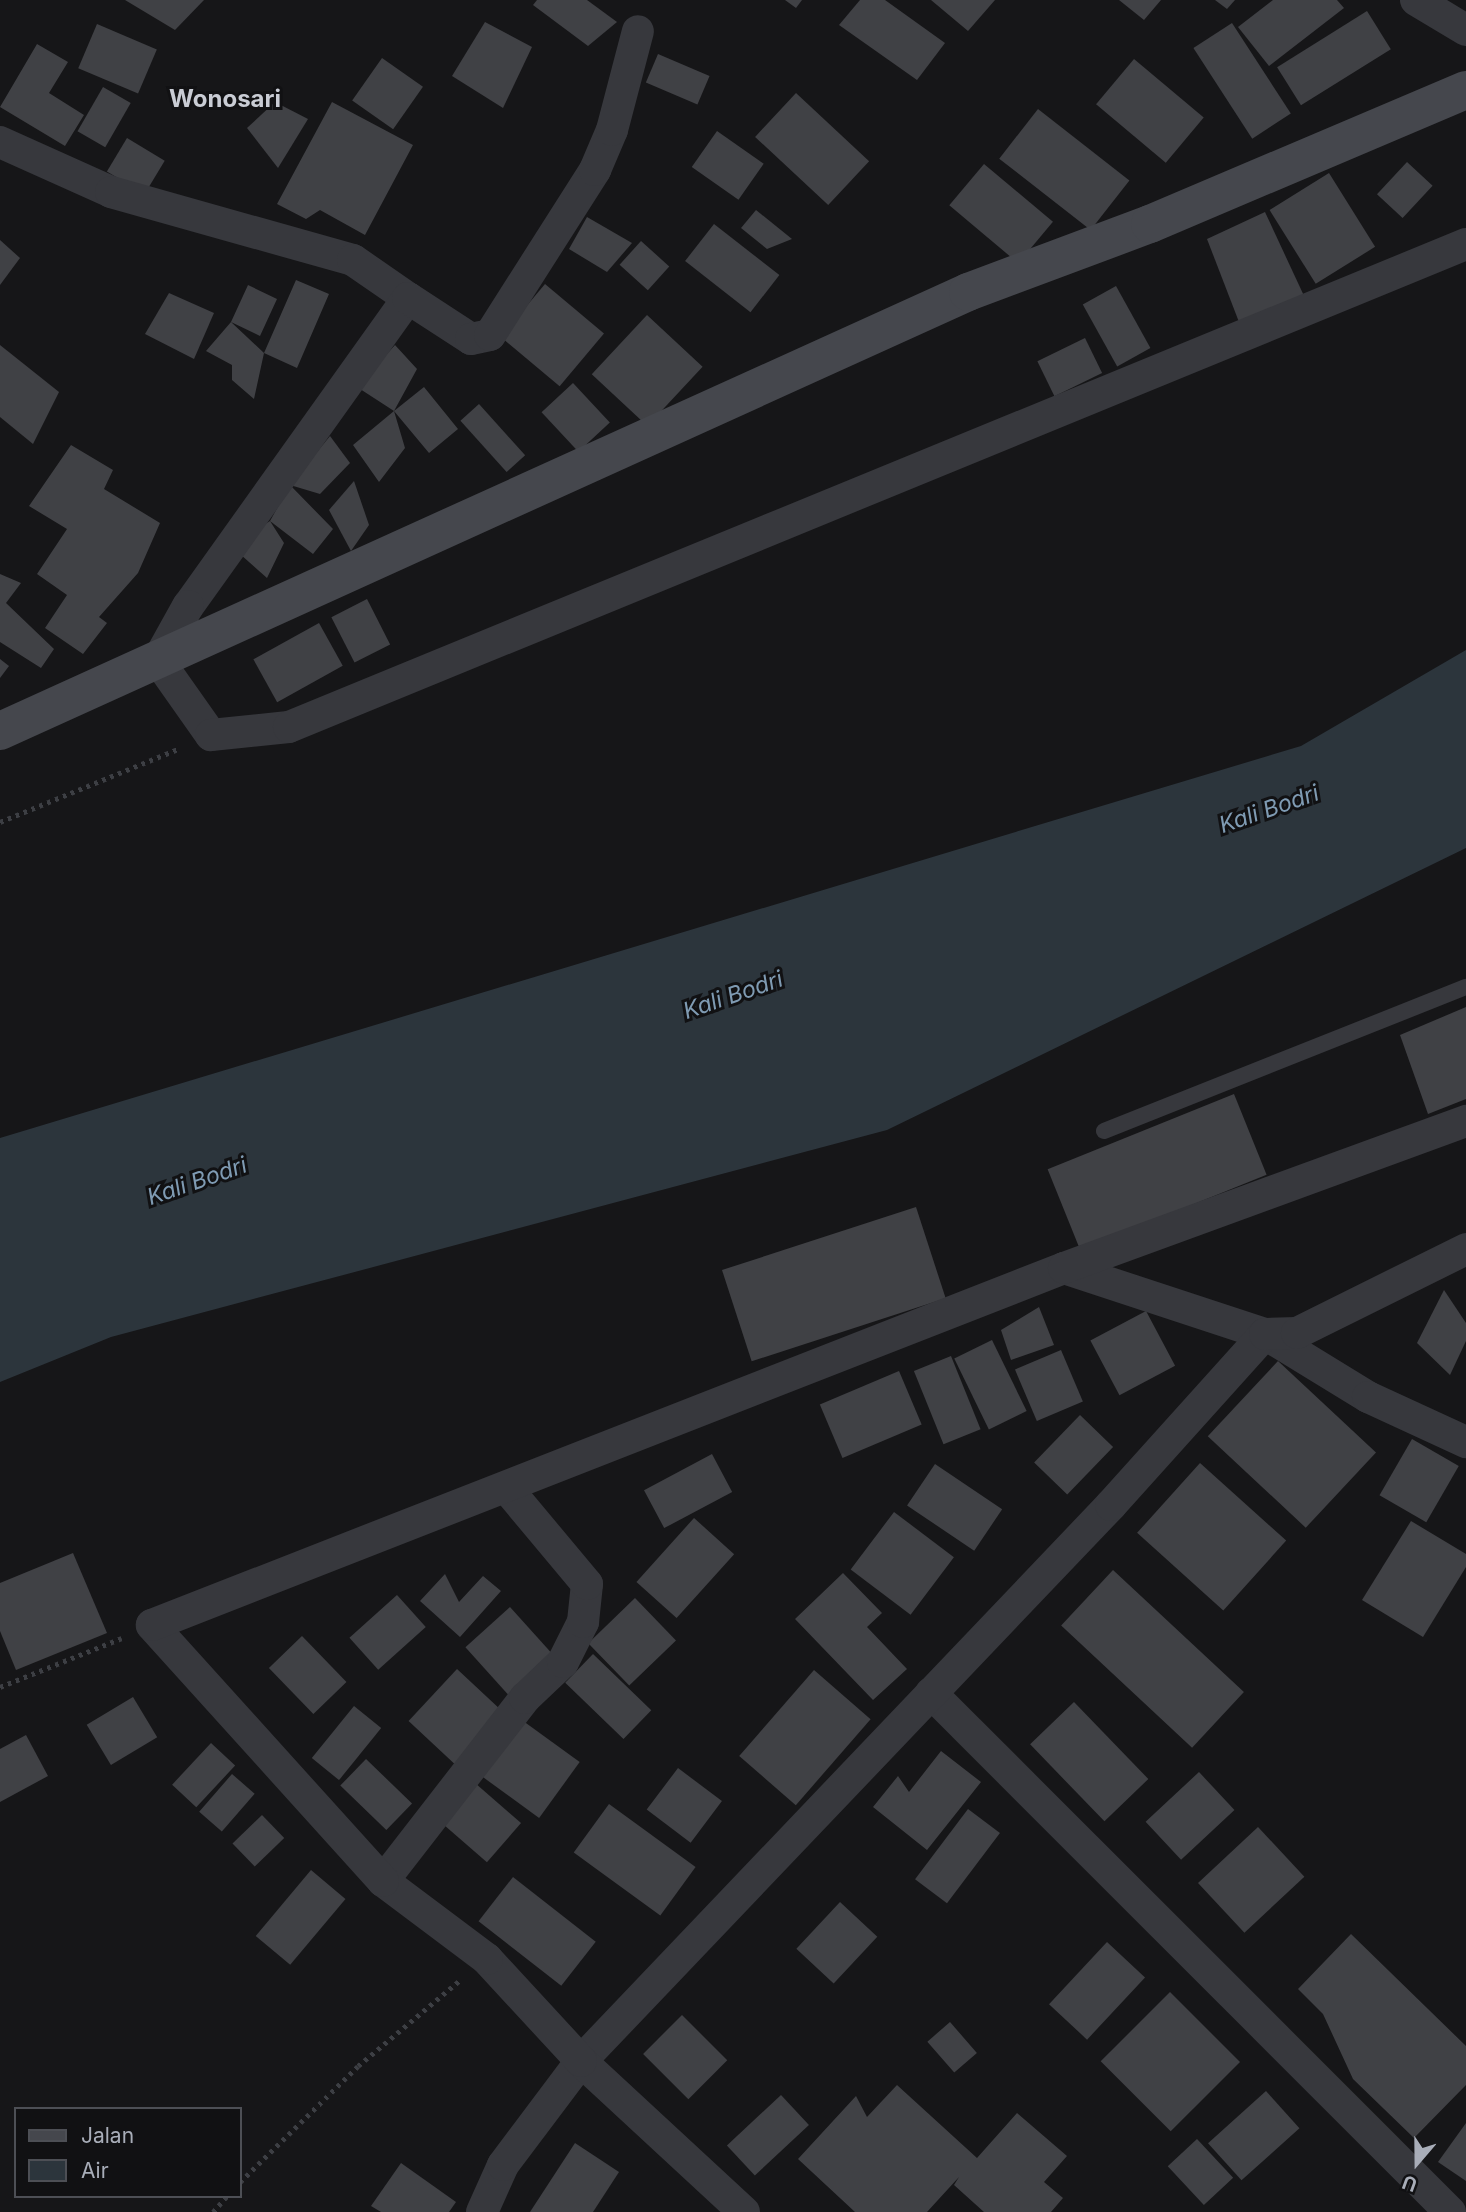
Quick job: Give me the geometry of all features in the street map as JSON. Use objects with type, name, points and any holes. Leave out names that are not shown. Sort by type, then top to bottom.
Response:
[{"type":"street","points":[[1416,0],[1466,30]]},
{"type":"street","points":[[0,142],[111,192],[353,260],[471,340],[490,335],[595,170],[612,130],[638,31]]},
{"type":"street","points":[[0,731],[968,292],[1150,224],[1466,90]]},
{"type":"street","points":[[158,660],[211,735],[289,727],[1466,244]]},
{"type":"street","points":[[1426,261],[1466,262]]},
{"type":"street","points":[[158,660],[188,606],[408,298]]},
{"type":"street","points":[[744,2212],[581,2061],[487,1959],[383,1881],[152,1625],[1064,1268],[1466,1121]]},
{"type":"street","points":[[481,2212],[503,2165],[581,2061],[931,1693],[1265,1334],[1297,1333],[1466,1249]]},
{"type":"street","points":[[1064,1268],[1265,1334],[1368,1397],[1466,1442]]},
{"type":"street","points":[[383,1881],[525,1698],[563,1662],[583,1622],[587,1584],[506,1487]]},
{"type":"street","points":[[931,1693],[1450,2212]]},
{"type":"lane","points":[[1104,1131],[1466,987]]},
{"type":"path","points":[[0,822],[211,735]]},
{"type":"path","points":[[0,1687],[152,1625]]},
{"type":"path","points":[[242,2180],[358,2066],[487,1959]]},
{"type":"path","points":[[213,2212],[225,2198]]},
{"type":"water","name":"Kali Bodri","points":[[1466,650],[1466,848],[887,1130],[111,1337],[0,1382],[0,1138],[1301,746]]},
{"type":"building","points":[[125,0],[204,0],[175,30]]},
{"type":"building","points":[[537,0],[587,0],[617,22],[588,46],[533,5]]},
{"type":"building","points":[[785,0],[802,0],[796,8]]},
{"type":"building","points":[[860,0],[885,0],[945,43],[917,80],[839,25]]},
{"type":"building","points":[[931,0],[995,0],[968,31]]},
{"type":"building","points":[[1119,0],[1161,0],[1144,20]]},
{"type":"building","points":[[1215,0],[1235,0],[1227,9]]},
{"type":"building","points":[[1273,0],[1337,0],[1344,8],[1269,66],[1238,27]]},
{"type":"building","points":[[1367,11],[1391,49],[1301,105],[1277,67]]},
{"type":"building","points":[[485,22],[532,47],[503,108],[452,76]]},
{"type":"building","points":[[1232,23],[1291,114],[1252,139],[1193,48]]},
{"type":"building","points":[[97,24],[157,49],[138,94],[78,68]]},
{"type":"building","points":[[37,44],[68,62],[49,93],[84,115],[65,146],[0,107]]},
{"type":"building","points":[[658,54],[710,76],[697,104],[646,83]]},
{"type":"building","points":[[382,58],[423,87],[393,129],[352,101]]},
{"type":"building","points":[[1134,59],[1204,117],[1166,163],[1096,104]]},
{"type":"building","points":[[103,87],[131,103],[105,147],[78,131]]},
{"type":"building","points":[[796,93],[869,161],[828,205],[755,137]]},
{"type":"building","points":[[275,102],[308,119],[278,168],[247,128]]},
{"type":"building","points":[[332,102],[413,145],[365,235],[320,210],[306,219],[277,204]]},
{"type":"building","points":[[1038,109],[1129,180],[1091,230],[999,159]]},
{"type":"building","points":[[717,131],[764,164],[738,200],[692,167]]},
{"type":"building","points":[[127,138],[165,161],[145,194],[107,171]]},
{"type":"building","points":[[1407,162],[1433,186],[1403,218],[1377,194]]},
{"type":"building","points":[[984,164],[1053,222],[1018,263],[949,205]]},
{"type":"building","points":[[1329,173],[1375,247],[1316,284],[1270,210]]},
{"type":"building","points":[[756,210],[792,239],[767,249],[741,228]]},
{"type":"building","points":[[1265,212],[1305,298],[1239,322],[1207,239]]},
{"type":"building","points":[[587,217],[632,243],[607,272],[569,249]]},
{"type":"building","points":[[714,224],[779,275],[750,312],[685,261]]},
{"type":"building","points":[[0,240],[20,258],[0,285]]},
{"type":"building","points":[[641,241],[669,266],[648,290],[620,265]]},
{"type":"building","points":[[296,280],[329,294],[297,368],[264,353]]},
{"type":"building","points":[[545,284],[604,333],[560,386],[501,337]]},
{"type":"building","points":[[248,285],[277,299],[260,336],[231,322]]},
{"type":"building","points":[[1116,286],[1150,348],[1117,367],[1083,304]]},
{"type":"building","points":[[169,293],[214,313],[194,359],[145,334]]},
{"type":"building","points":[[647,315],[703,367],[647,426],[592,374]]},
{"type":"building","points":[[231,322],[264,353],[254,399],[232,380],[232,365],[206,351]]},
{"type":"building","points":[[1085,338],[1102,373],[1054,396],[1037,361]]},
{"type":"building","points":[[0,345],[59,392],[33,444],[0,417]]},
{"type":"building","points":[[395,345],[417,369],[394,411],[357,387]]},
{"type":"building","points":[[573,383],[610,422],[578,452],[542,412]]},
{"type":"building","points":[[424,387],[458,429],[429,453],[394,411]]},
{"type":"building","points":[[479,404],[525,455],[507,472],[460,421]]},
{"type":"building","points":[[394,411],[405,448],[379,482],[353,445]]},
{"type":"building","points":[[330,436],[350,463],[320,494],[290,485]]},
{"type":"building","points":[[71,445],[113,470],[104,489],[160,523],[138,573],[99,617],[107,623],[83,654],[45,628],[67,595],[37,574],[67,529],[29,506]]},
{"type":"building","points":[[354,481],[369,525],[351,551],[329,510]]},
{"type":"building","points":[[290,485],[333,529],[313,554],[270,521]]},
{"type":"building","points":[[270,521],[284,543],[267,578],[231,546]]},
{"type":"building","points":[[0,574],[21,583],[6,603],[54,649],[41,668],[0,642]]},
{"type":"building","points":[[367,599],[390,644],[355,663],[331,617]]},
{"type":"building","points":[[319,623],[343,666],[277,702],[253,659]]},
{"type":"building","points":[[0,659],[9,666],[0,678]]},
{"type":"building","points":[[1466,1007],[1466,1099],[1428,1114],[1400,1035]]},
{"type":"building","points":[[1234,1094],[1267,1175],[1080,1250],[1048,1169]]},
{"type":"building","points":[[916,1207],[946,1298],[752,1361],[722,1270]]},
{"type":"building","points":[[1444,1290],[1466,1323],[1466,1341],[1450,1375],[1417,1343]]},
{"type":"building","points":[[1039,1307],[1054,1345],[1011,1360],[1001,1330]]},
{"type":"building","points":[[1146,1311],[1175,1366],[1119,1395],[1090,1341]]},
{"type":"building","points":[[992,1340],[1027,1411],[989,1429],[954,1358]]},
{"type":"building","points":[[1061,1350],[1083,1402],[1037,1421],[1015,1370]]},
{"type":"building","points":[[951,1356],[981,1429],[944,1444],[914,1371]]},
{"type":"building","points":[[1278,1361],[1376,1452],[1306,1528],[1208,1436]]},
{"type":"building","points":[[899,1371],[922,1424],[842,1458],[820,1405]]},
{"type":"building","points":[[1080,1415],[1113,1447],[1067,1494],[1034,1462]]},
{"type":"building","points":[[1412,1439],[1459,1466],[1426,1522],[1380,1495]]},
{"type":"building","points":[[712,1454],[732,1492],[664,1528],[644,1490]]},
{"type":"building","points":[[1200,1463],[1286,1541],[1223,1610],[1137,1533]]},
{"type":"building","points":[[935,1464],[1002,1509],[974,1551],[907,1505]]},
{"type":"building","points":[[894,1512],[954,1557],[911,1615],[851,1570]]},
{"type":"building","points":[[694,1518],[734,1554],[677,1618],[636,1582]]},
{"type":"building","points":[[1411,1521],[1466,1554],[1466,1567],[1423,1637],[1362,1600]]},
{"type":"building","points":[[73,1553],[107,1633],[16,1670],[0,1631],[0,1583]]},
{"type":"building","points":[[1113,1570],[1244,1692],[1192,1748],[1061,1626]]},
{"type":"building","points":[[843,1573],[882,1613],[867,1627],[907,1669],[873,1700],[795,1619]]},
{"type":"building","points":[[445,1574],[459,1602],[483,1576],[501,1591],[460,1637],[420,1601]]},
{"type":"building","points":[[397,1595],[426,1627],[378,1670],[349,1638]]},
{"type":"building","points":[[635,1598],[676,1640],[629,1686],[588,1643]]},
{"type":"building","points":[[510,1607],[554,1656],[510,1696],[465,1647]]},
{"type":"building","points":[[302,1636],[346,1682],[313,1714],[269,1668]]},
{"type":"building","points":[[593,1654],[651,1710],[623,1739],[565,1683]]},
{"type":"building","points":[[457,1669],[503,1712],[455,1764],[409,1721]]},
{"type":"building","points":[[814,1670],[871,1719],[796,1805],[739,1756]]},
{"type":"building","points":[[133,1697],[157,1737],[111,1765],[87,1725]]},
{"type":"building","points":[[1074,1702],[1148,1779],[1104,1821],[1030,1744]]},
{"type":"building","points":[[354,1706],[381,1728],[339,1780],[312,1758]]},
{"type":"building","points":[[519,1718],[580,1762],[539,1818],[478,1774]]},
{"type":"building","points":[[26,1735],[48,1776],[0,1802],[0,1749]]},
{"type":"building","points":[[211,1743],[235,1766],[196,1807],[172,1785]]},
{"type":"building","points":[[941,1751],[981,1782],[927,1850],[873,1807],[898,1776],[909,1792]]},
{"type":"building","points":[[366,1759],[412,1803],[386,1830],[340,1786]]},
{"type":"building","points":[[678,1768],[722,1801],[691,1843],[647,1810]]},
{"type":"building","points":[[1199,1772],[1234,1810],[1181,1860],[1146,1822]]},
{"type":"building","points":[[232,1774],[255,1794],[222,1831],[199,1812]]},
{"type":"building","points":[[475,1783],[521,1823],[487,1862],[441,1822]]},
{"type":"building","points":[[609,1804],[696,1867],[660,1915],[574,1853]]},
{"type":"building","points":[[968,1809],[1000,1833],[947,1903],[915,1879]]},
{"type":"building","points":[[262,1815],[284,1838],[255,1866],[233,1843]]},
{"type":"building","points":[[1258,1827],[1304,1877],[1244,1933],[1198,1883]]},
{"type":"building","points":[[311,1870],[345,1899],[290,1965],[256,1936]]},
{"type":"building","points":[[513,1877],[596,1942],[561,1986],[479,1921]]},
{"type":"building","points":[[840,1902],[877,1937],[834,1984],[796,1949]]},
{"type":"building","points":[[1351,1934],[1466,2046],[1466,2085],[1414,2138],[1353,2079],[1323,2014],[1298,1989]]},
{"type":"building","points":[[1107,1942],[1145,1977],[1087,2040],[1049,2004]]},
{"type":"building","points":[[1170,1992],[1240,2062],[1171,2131],[1101,2061]]},
{"type":"building","points":[[682,2015],[727,2060],[688,2099],[643,2054]]},
{"type":"building","points":[[950,2022],[977,2053],[954,2073],[927,2042]]},
{"type":"building","points":[[897,2085],[977,2158],[1017,2113],[1067,2156],[1044,2182],[1063,2198],[1051,2212],[984,2212],[954,2185],[959,2177],[927,2212],[855,2212],[798,2159],[856,2096],[867,2117]]},
{"type":"building","points":[[1266,2091],[1299,2128],[1241,2180],[1208,2143]]},
{"type":"building","points":[[781,2095],[809,2125],[755,2175],[727,2145]]},
{"type":"building","points":[[1466,2123],[1466,2181],[1438,2162]]},
{"type":"building","points":[[1197,2139],[1233,2178],[1204,2205],[1168,2166]]},
{"type":"building","points":[[575,2143],[619,2172],[593,2212],[530,2212]]},
{"type":"building","points":[[401,2163],[456,2202],[449,2212],[381,2212],[371,2206]]},
{"type":"district","name":"Wonosari","points":[[225,99]]}]
